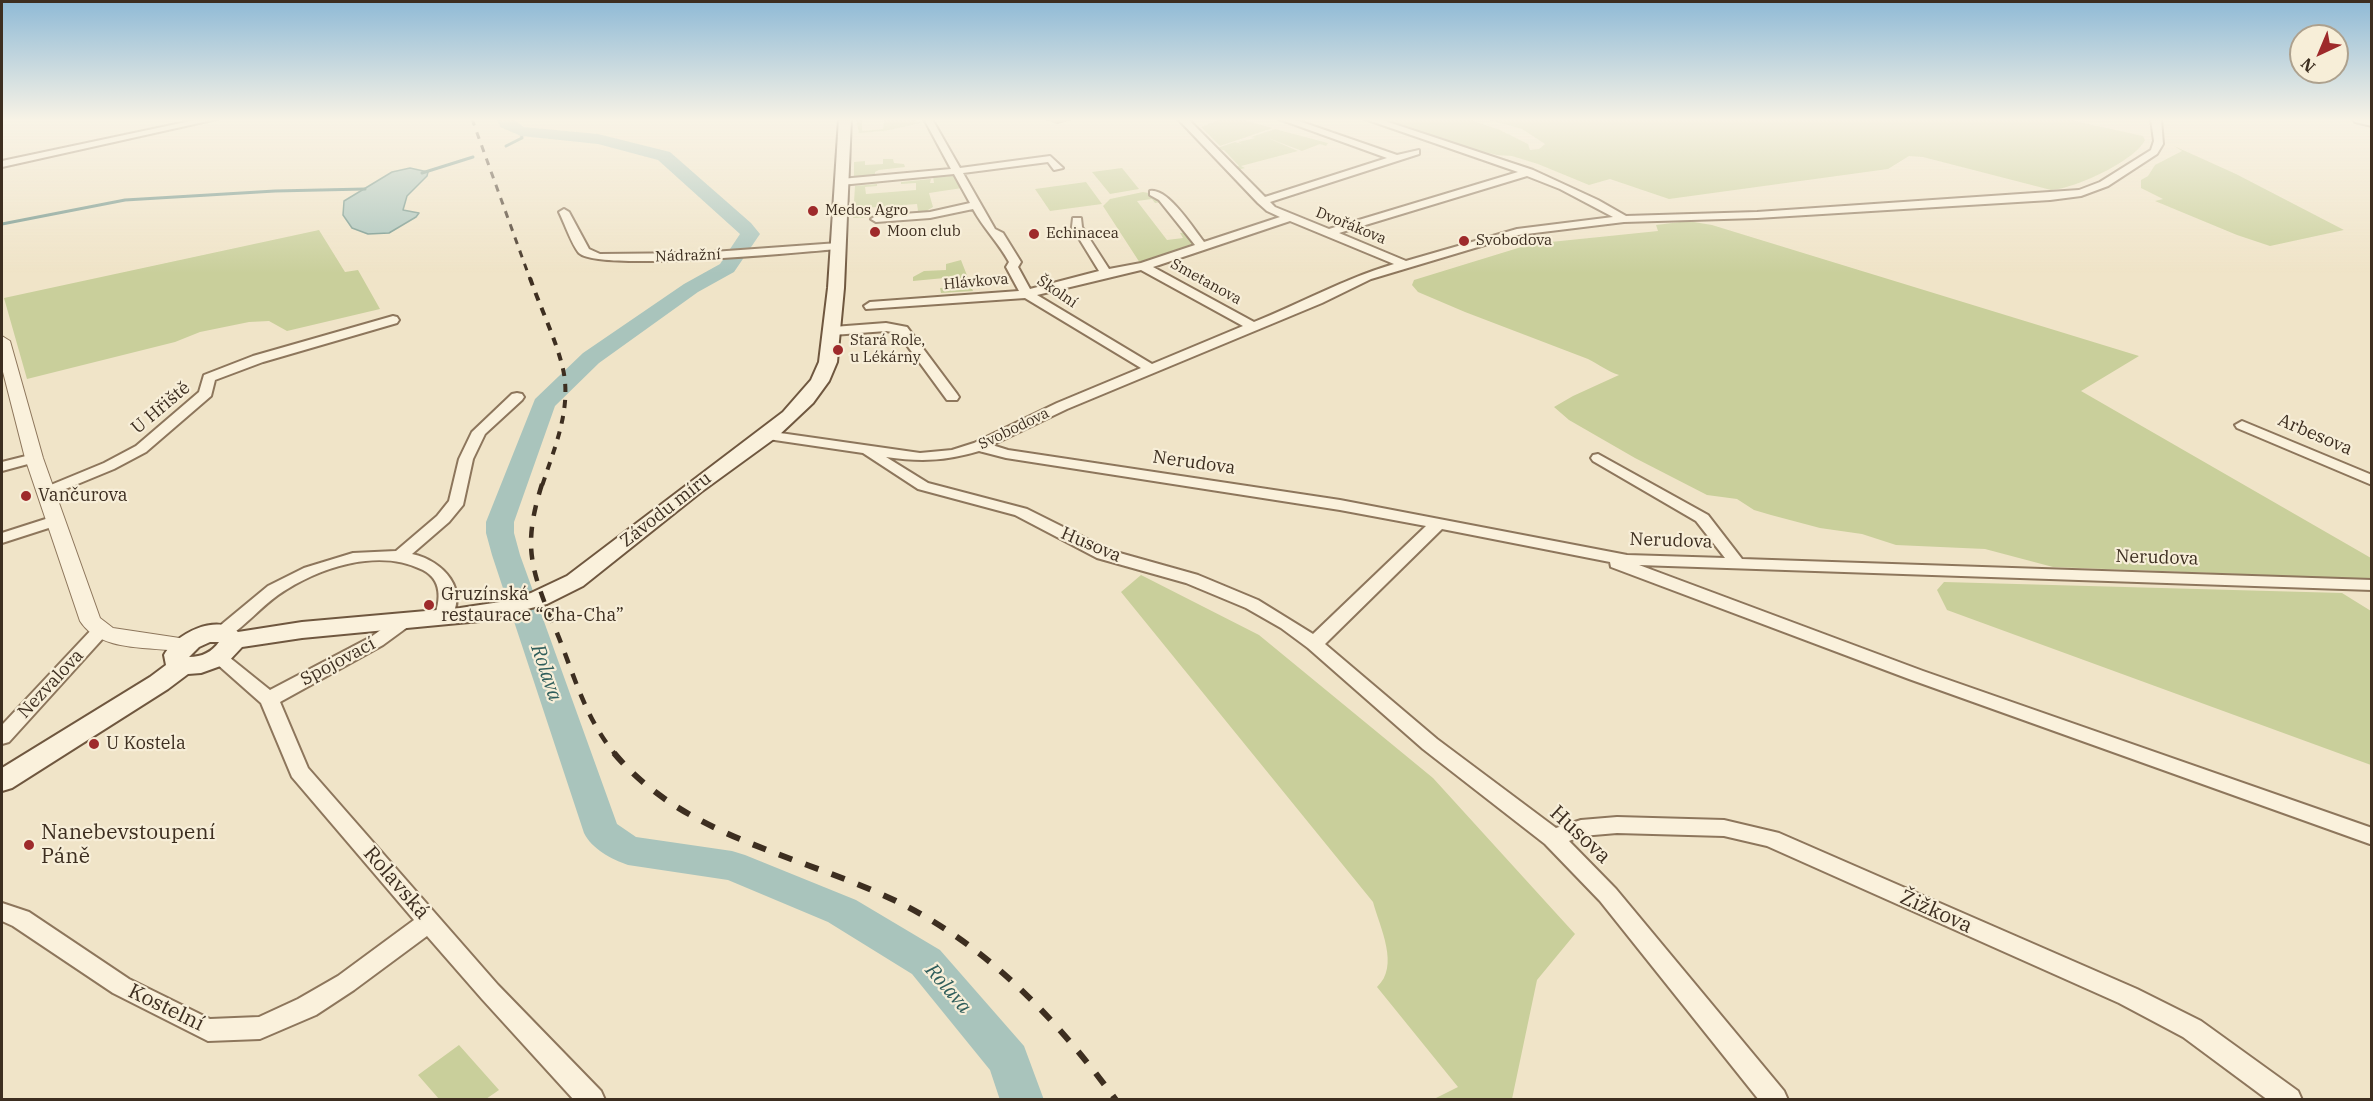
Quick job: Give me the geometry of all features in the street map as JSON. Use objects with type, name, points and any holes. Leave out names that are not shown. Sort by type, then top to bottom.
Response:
[{"type":"main road","name":"Závodu míru","points":[[2,781],[159,683],[184,655],[199,664],[224,644],[281,632],[404,622],[488,612],[536,599],[563,589],[575,581],[766,435],[804,401],[820,383],[828,362],[833,331],[842,170]]},
{"type":"street","points":[[841,182],[963,170]]},
{"type":"street","name":"Dvořákova","points":[[1233,170],[1271,209],[1403,264]]},
{"type":"street","points":[[1262,201],[1275,199],[1359,170]]},
{"type":"street","points":[[1524,170],[1566,187],[1624,219]]},
{"type":"street","name":"Svobodova","points":[[766,435],[867,451],[932,457],[953,454],[979,446],[1062,406],[1318,300],[1367,276],[1517,232],[1624,219],[2050,197],[2080,193],[2104,184],[2125,170]]},
{"type":"street","name":"Školní","points":[[958,171],[991,231],[999,235],[1015,262],[1012,267],[1027,294],[1150,368]]},
{"type":"street","points":[[1328,232],[1529,172]]},
{"type":"street","points":[[1154,193],[1163,198],[1202,247]]},
{"type":"street","points":[[876,219],[930,215],[976,205]]},
{"type":"street","name":"Nádražní","points":[[564,212],[584,251],[590,255],[609,258],[699,256],[838,246]]},
{"type":"street","name":"Hlávkova","points":[[870,306],[1027,294],[1106,273],[1143,266],[1290,217]]},
{"type":"street","points":[[1077,219],[1077,227],[1106,273]]},
{"type":"street","name":"Smetanova","points":[[1143,266],[1252,326]]},
{"type":"street","name":"U Hřiště","points":[[46,492],[141,449],[206,393],[209,378],[258,359],[393,320]]},
{"type":"street","points":[[833,331],[886,327],[902,330],[952,397]]},
{"type":"street","points":[[2,341],[34,458],[90,621],[100,631],[136,639],[162,640],[184,655]]},
{"type":"street","points":[[400,555],[443,519],[457,502],[466,459],[479,432],[517,397]]},
{"type":"street","name":"Arbesova","points":[[2242,425],[2372,481]]},
{"type":"street","name":"Nerudova","points":[[979,446],[1006,454],[1356,507],[1437,525],[1627,560],[2372,585]]},
{"type":"street","name":"Husova","points":[[867,451],[923,486],[1021,512],[1103,554],[1192,579],[1252,604],[1287,624],[1314,644],[1430,744],[1553,838],[1608,895],[1775,1100]]},
{"type":"street","points":[[2,467],[34,458]]},
{"type":"street","points":[[1598,458],[1702,518],[1737,563]]},
{"type":"street","points":[[2,538],[55,521]]},
{"type":"street","points":[[1314,644],[1437,525]]},
{"type":"street","points":[[1589,553],[1916,675],[2370,836]]},
{"type":"street","points":[[224,644],[235,625],[274,591],[295,579],[364,556],[400,555],[431,567],[446,581],[447,607],[443,618]]},
{"type":"street","name":"Spojovací","points":[[269,699],[377,641],[404,622]]},
{"type":"street","name":"Nezvalova","points":[[2,737],[100,631]]},
{"type":"street","name":"Rolavská","points":[[224,644],[269,699],[299,772],[490,992],[592,1100]]},
{"type":"street","name":"Žižkova","points":[[1553,838],[1581,828],[1617,825],[1725,828],[1772,839],[2128,996],[2192,1029],[2289,1100]]},
{"type":"street","name":"Kostelní","points":[[2,912],[21,919],[121,986],[208,1030],[260,1028],[307,1007],[346,983],[429,922]]},
{"type":"green space","points":[[854,170],[878,170],[875,172],[875,176],[854,176]]},
{"type":"green space","points":[[1124,170],[1139,189],[1110,194],[1092,172]]},
{"type":"green space","points":[[1553,170],[1878,170],[1669,199],[1610,179],[1589,185]]},
{"type":"green space","points":[[1975,170],[2106,170],[2074,185],[2051,190]]},
{"type":"green space","points":[[2152,170],[2228,170],[2344,230],[2270,246],[2155,201],[2163,199],[2141,188],[2141,180]]},
{"type":"green space","points":[[955,176],[962,188],[929,193],[933,207],[928,210],[933,211],[903,215],[918,211],[917,204],[865,208],[865,216],[877,217],[853,218],[855,186],[877,184],[877,186],[865,187],[866,194],[916,190],[916,183],[901,184],[901,182],[931,179],[930,183],[934,183],[933,177]]},
{"type":"green space","points":[[1086,182],[1102,204],[1050,211],[1035,189]]},
{"type":"green space","points":[[1143,192],[1163,202],[1155,203],[1152,199],[1137,201],[1167,240],[1183,238],[1180,233],[1188,232],[1195,246],[1140,263],[1103,206],[1110,199]]},
{"type":"green space","points":[[1688,221],[1712,225],[2139,356],[2081,391],[2371,558],[2371,579],[2053,567],[1985,549],[1896,545],[1862,534],[1820,528],[1754,510],[1737,499],[1707,495],[1635,458],[1569,420],[1554,407],[1619,375],[1588,359],[1418,292],[1412,285],[1414,280],[1531,244],[1658,231],[1656,225]]},
{"type":"green space","points":[[319,230],[345,272],[358,270],[380,309],[287,331],[269,321],[249,322],[200,332],[175,342],[27,379],[4,298]]},
{"type":"green space","points":[[961,260],[973,291],[941,293],[940,288],[956,287],[955,277],[913,281],[913,277],[924,271],[946,270],[946,264]]},
{"type":"green space","points":[[1141,575],[1259,635],[1433,778],[1575,934],[1537,980],[1512,1099],[1434,1099],[1458,1087],[1377,987],[1384,978],[1388,958],[1373,902],[1121,592]]},
{"type":"green space","points":[[1944,582],[2342,593],[2371,611],[2371,765],[1947,610],[1937,590]]},
{"type":"green space","points":[[459,1045],[499,1090],[486,1099],[439,1099],[418,1075]]},
{"type":"water","points":[[392,172],[428,172],[427,176],[407,196],[403,210],[419,213],[389,233],[368,234],[352,228],[343,215],[344,201]]},
{"type":"waterway","points":[[422,173],[430,170]]},
{"type":"waterway","name":"Rolava","points":[[680,170],[750,234],[727,268],[691,288],[591,358],[544,404],[500,522],[500,533],[506,555],[602,833],[628,850],[732,866],[842,911],[926,962],[1009,1060],[1022,1100]]},
{"type":"waterway","points":[[2,224],[125,200],[275,191],[365,189]]},
{"type":"railway","points":[[491,170],[530,279]]},
{"type":"railway","points":[[530,278],[556,346],[565,384],[560,429],[542,486]]},
{"type":"railway","points":[[542,484],[534,513],[531,536],[537,581],[584,701],[597,729],[615,754]]},
{"type":"railway","points":[[615,754],[643,782],[675,806],[711,826],[863,886],[933,921],[992,964],[1020,988],[1070,1042],[1116,1100]]},
{"type":"place","name":"Medos Agro","points":[[813,211]]},
{"type":"place","name":"Moon club","points":[[875,232]]},
{"type":"place","name":"Echinacea","points":[[1034,234]]},
{"type":"place","name":"Svobodova","points":[[1464,241]]},
{"type":"place","name":"Stará Role, u Lékárny","points":[[838,350]]},
{"type":"place","name":"Vančurova","points":[[26,496]]},
{"type":"place","name":"Gruzínská restaurace “Cha-Cha”","points":[[429,605]]},
{"type":"place","name":"U Kostela","points":[[94,744]]},
{"type":"place","name":"Nanebevstoupení Páně","points":[[29,845]]}]
